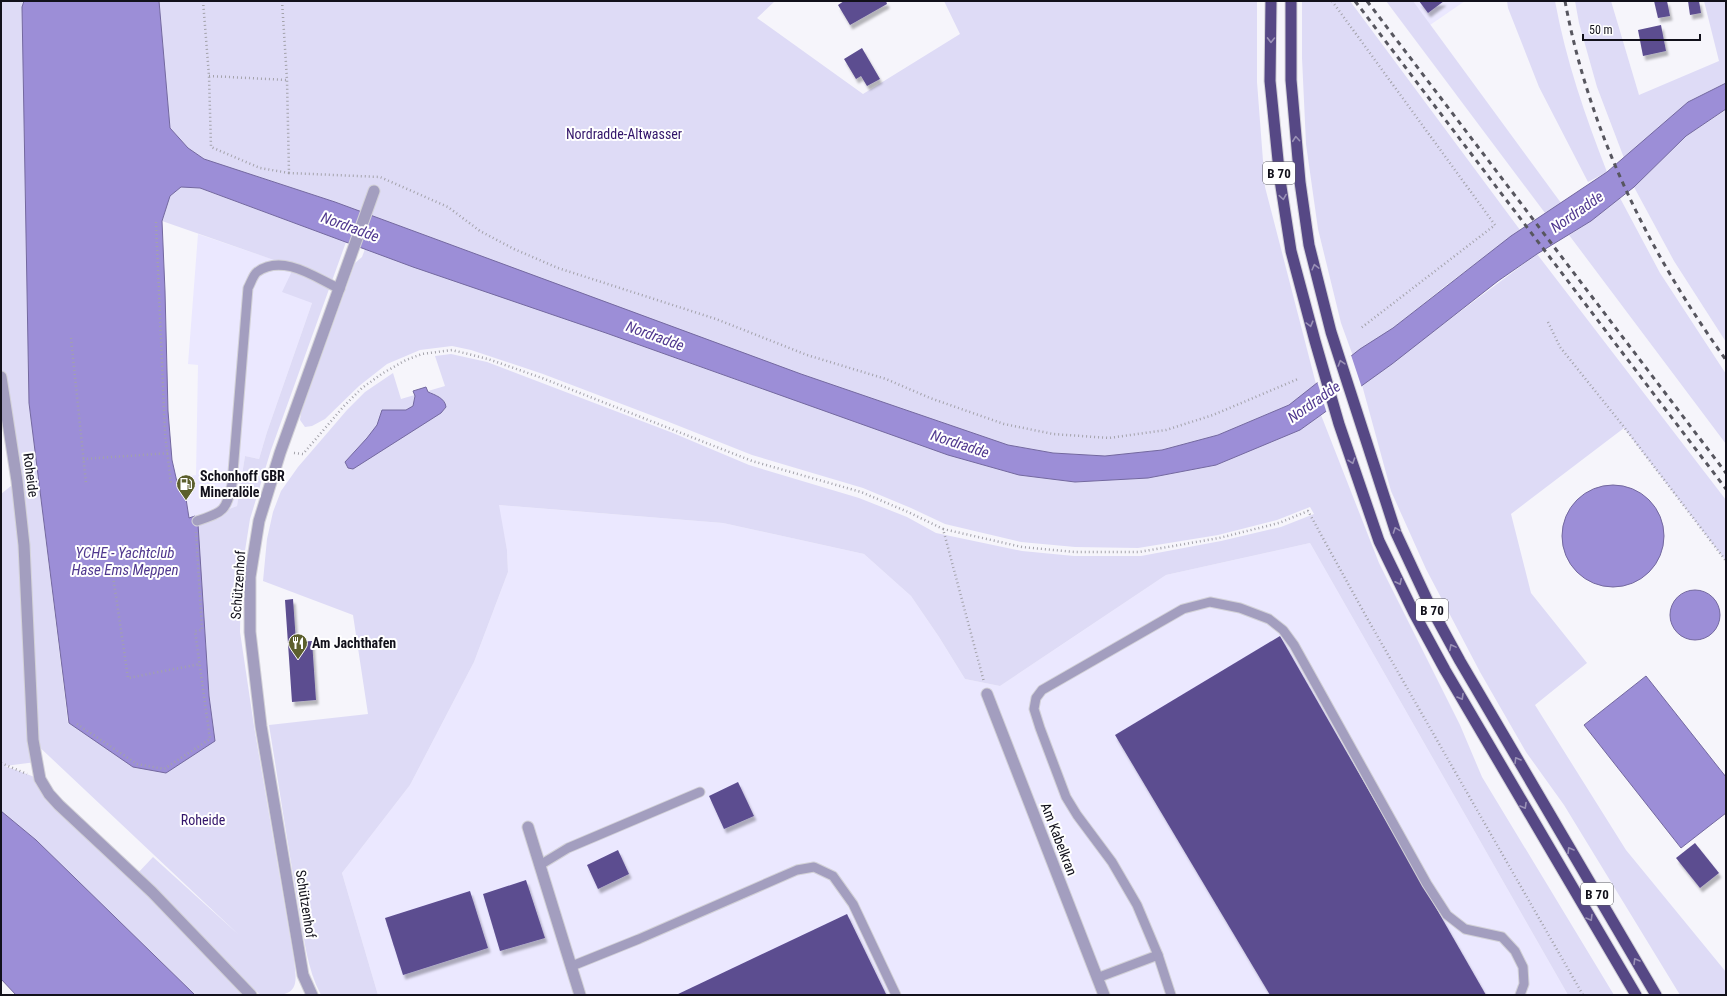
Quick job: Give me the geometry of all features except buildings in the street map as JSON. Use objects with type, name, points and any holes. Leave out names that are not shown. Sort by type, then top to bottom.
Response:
[{"type":"highway","name":"B 70","points":[[1271,1],[1270,81],[1280,180],[1291,251],[1315,341],[1340,424],[1379,541],[1414,613],[1445,670],[1636,995]]},
{"type":"highway","name":"B 70","points":[[1291,1],[1291,80],[1300,182],[1310,245],[1331,332],[1396,533],[1430,606],[1509,746],[1656,995]]},
{"type":"street","name":"Schützenhof","points":[[312,995],[303,975],[261,726],[250,632],[250,577],[259,521],[280,453],[340,289],[372,195]]},
{"type":"street","name":"Roheide","points":[[1,377],[19,495],[24,545],[30,708],[33,740],[40,779],[49,794],[59,805],[152,892],[251,995]]},
{"type":"street","name":"Am Kabelkran","points":[[987,694],[1104,995]]},
{"type":"street","points":[[528,827],[580,995]]},
{"type":"lane","points":[[196,524],[218,514],[224,509],[229,500],[232,484],[248,288],[256,272],[273,265],[295,267],[340,289]]},
{"type":"lane","points":[[1171,995],[1158,955],[1137,905],[1112,862],[1077,815],[1066,797],[1034,709],[1036,698],[1042,690],[1183,609],[1210,602],[1240,608],[1269,619],[1283,630],[1294,645],[1427,884],[1447,915],[1465,929],[1502,938],[1515,951],[1523,967],[1524,984],[1520,995]]},
{"type":"lane","points":[[540,865],[568,848],[700,792]]},
{"type":"lane","points":[[572,966],[640,939],[797,870],[814,867],[832,876],[853,904],[896,995]]},
{"type":"lane","points":[[1097,978],[1158,955]]},
{"type":"path","points":[[203,1],[209,76],[210,147],[260,168],[289,173],[380,177],[448,208],[480,231],[514,249],[558,268],[716,319],[807,355],[886,379],[930,398],[1004,424],[1046,432],[1109,438],[1166,430],[1213,415],[1298,379]]},
{"type":"path","points":[[282,1],[287,80],[289,173]]},
{"type":"path","points":[[1332,1],[1495,225],[1361,328]]},
{"type":"path","points":[[209,76],[287,80]]},
{"type":"path","points":[[156,222],[167,453],[171,484]]},
{"type":"path","points":[[1548,322],[1560,347],[1624,427],[1726,561]]},
{"type":"path","points":[[71,338],[86,483]]},
{"type":"path","points":[[280,453],[304,454],[344,406],[362,388],[391,368],[406,360],[422,354],[452,350],[488,359],[752,461],[861,492],[908,512],[942,529],[987,694]]},
{"type":"path","points":[[83,459],[171,453]]},
{"type":"path","points":[[77,724],[137,764],[164,769],[210,739],[195,631],[202,630],[196,524]]},
{"type":"path","points":[[112,569],[128,678],[200,664]]},
{"type":"path","points":[[1,763],[40,779]]},
{"type":"shaded area","points":[[1412,1],[1465,1],[1430,25]]},
{"type":"shaded area","points":[[198,234],[295,267],[312,303],[259,459],[245,456],[237,506],[197,521],[189,518],[183,477],[196,475],[198,365],[188,364]]},
{"type":"shaded area","points":[[498,505],[723,523],[864,554],[911,596],[965,679],[1000,686],[1166,575],[1310,543],[1568,995],[378,995],[342,873],[410,785],[474,662],[508,572],[507,550]]},
{"type":"green space","points":[[1,1],[24,1],[22,7],[29,403],[68,723],[215,741],[209,696],[197,521],[237,506],[245,456],[259,459],[312,303],[282,292],[294,267],[162,221],[170,196],[181,187],[199,188],[346,242],[271,450],[250,519],[241,576],[240,632],[254,726],[295,967],[296,979],[293,989],[284,994],[259,994],[155,890],[137,874],[153,857],[239,935],[33,741],[36,762],[5,766],[40,779],[152,892],[243,995],[195,995],[36,840],[1,811],[1,494],[17,481],[1,377]]},
{"type":"green space","name":"Nordradde-Altwasser","points":[[159,1],[775,1],[757,18],[863,94],[960,34],[944,1],[1257,1],[1257,82],[1265,187],[1316,384],[1289,405],[1218,435],[1162,450],[1105,456],[1053,453],[1008,445],[801,374],[335,202],[204,159],[188,148],[170,128]]},
{"type":"green space","points":[[1302,1],[1350,1],[1520,230],[1444,287],[1393,328],[1353,356],[1341,323],[1318,229],[1306,144],[1302,58]]},
{"type":"green space","points":[[1386,1],[1413,1],[1561,203],[1545,213]]},
{"type":"green space","points":[[1507,1],[1555,1],[1570,66],[1591,130],[1607,172],[1588,182],[1539,87],[1508,8]]},
{"type":"green space","points":[[1575,1],[1611,1],[1639,95],[1719,61],[1704,1],[1726,1],[1726,83],[1688,102],[1624,158],[1597,87],[1579,23]]},
{"type":"green space","points":[[1726,110],[1726,342],[1674,261],[1634,187],[1686,136]]},
{"type":"green space","points":[[1620,198],[1660,273],[1726,374],[1726,444],[1569,235],[1591,221]]},
{"type":"green space","points":[[365,249],[948,455],[1019,475],[1075,482],[1148,478],[1216,465],[1300,430],[1321,415],[1379,563],[1460,725],[1482,777],[1614,995],[1568,995],[1310,543],[1166,575],[1000,686],[965,679],[911,596],[864,554],[723,523],[499,505],[507,550],[508,572],[474,662],[410,785],[342,873],[378,995],[321,995],[312,975],[304,942],[269,725],[368,714],[353,615],[263,581],[267,539],[273,512],[281,491],[298,467],[347,410],[365,392],[393,373],[401,399],[445,386],[435,356],[451,354],[487,362],[673,433],[749,465],[859,498],[907,517],[936,533],[1022,551],[1074,556],[1141,556],[1221,541],[1281,527],[1314,514],[1310,507],[1277,520],[1218,535],[1138,548],[1075,547],[1021,542],[945,524],[863,488],[752,455],[543,374],[471,350],[452,346],[420,350],[387,364],[359,386],[325,419],[312,426],[305,427],[300,420],[301,413],[355,263],[362,257]]},
{"type":"green space","points":[[1537,254],[1726,500],[1726,561],[1624,428],[1511,514],[1531,593],[1587,663],[1535,705],[1626,850],[1726,972],[1726,995],[1680,995],[1564,805],[1526,752],[1480,672],[1426,569],[1391,491],[1362,385]]},
{"type":"water","points":[[24,1],[159,1],[170,128],[188,148],[204,159],[335,202],[801,374],[1008,445],[1053,453],[1105,456],[1162,450],[1218,435],[1289,405],[1360,349],[1393,328],[1511,236],[1607,172],[1688,102],[1726,83],[1726,109],[1686,136],[1634,187],[1591,221],[1537,254],[1498,281],[1392,364],[1300,430],[1216,465],[1148,478],[1075,482],[1019,475],[948,455],[606,333],[413,267],[200,188],[181,187],[170,196],[162,221],[168,411],[172,460],[177,482],[184,486],[189,518],[195,516],[198,524],[209,696],[215,741],[166,773],[133,767],[69,723],[29,403],[22,7]]},
{"type":"water","points":[[426,387],[428,392],[444,401],[446,407],[441,413],[353,469],[348,468],[345,462],[377,425],[382,410],[406,410],[413,406],[415,396],[413,391]]},
{"type":"water","points":[[1613,485],[1633,489],[1641,493],[1649,500],[1656,508],[1660,516],[1664,536],[1660,556],[1656,564],[1649,572],[1641,579],[1633,583],[1613,587],[1593,583],[1585,579],[1577,572],[1570,564],[1566,556],[1562,536],[1566,516],[1570,508],[1577,500],[1585,493],[1593,489]]},
{"type":"water","points":[[1690,590],[1700,590],[1713,597],[1720,610],[1720,620],[1713,633],[1700,640],[1690,640],[1681,636],[1674,629],[1670,620],[1670,610],[1674,601],[1681,594]]},
{"type":"water","points":[[1646,676],[1726,777],[1726,813],[1681,848],[1584,725]]},
{"type":"water","points":[[1,811],[36,840],[195,995],[16,995],[1,979]]},
{"type":"pier","points":[[1351,355],[1362,388],[1327,414],[1317,381]]},
{"type":"railway","points":[[1355,1],[1726,489]]},
{"type":"railway","points":[[1367,1],[1726,473]]},
{"type":"railway","points":[[1565,1],[1589,97],[1606,144],[1626,189],[1648,234],[1672,277],[1726,360]]},
{"type":"place","name":"Schonhoff GBR Mineralöle","points":[[186,501]]},
{"type":"place","name":"Am Jachthafen","points":[[298,660]]},
{"type":"water label","name":"Nordradde","points":[[1577,212]]},
{"type":"water label","name":"Nordradde","points":[[350,227]]},
{"type":"water label","name":"Nordradde","points":[[655,336]]},
{"type":"water label","name":"Nordradde","points":[[1314,402]]},
{"type":"water label","name":"Nordradde","points":[[960,444]]},
{"type":"water label","name":"YCHE - Yachtclub Hase Ems Meppen","points":[[125,562]]}]
